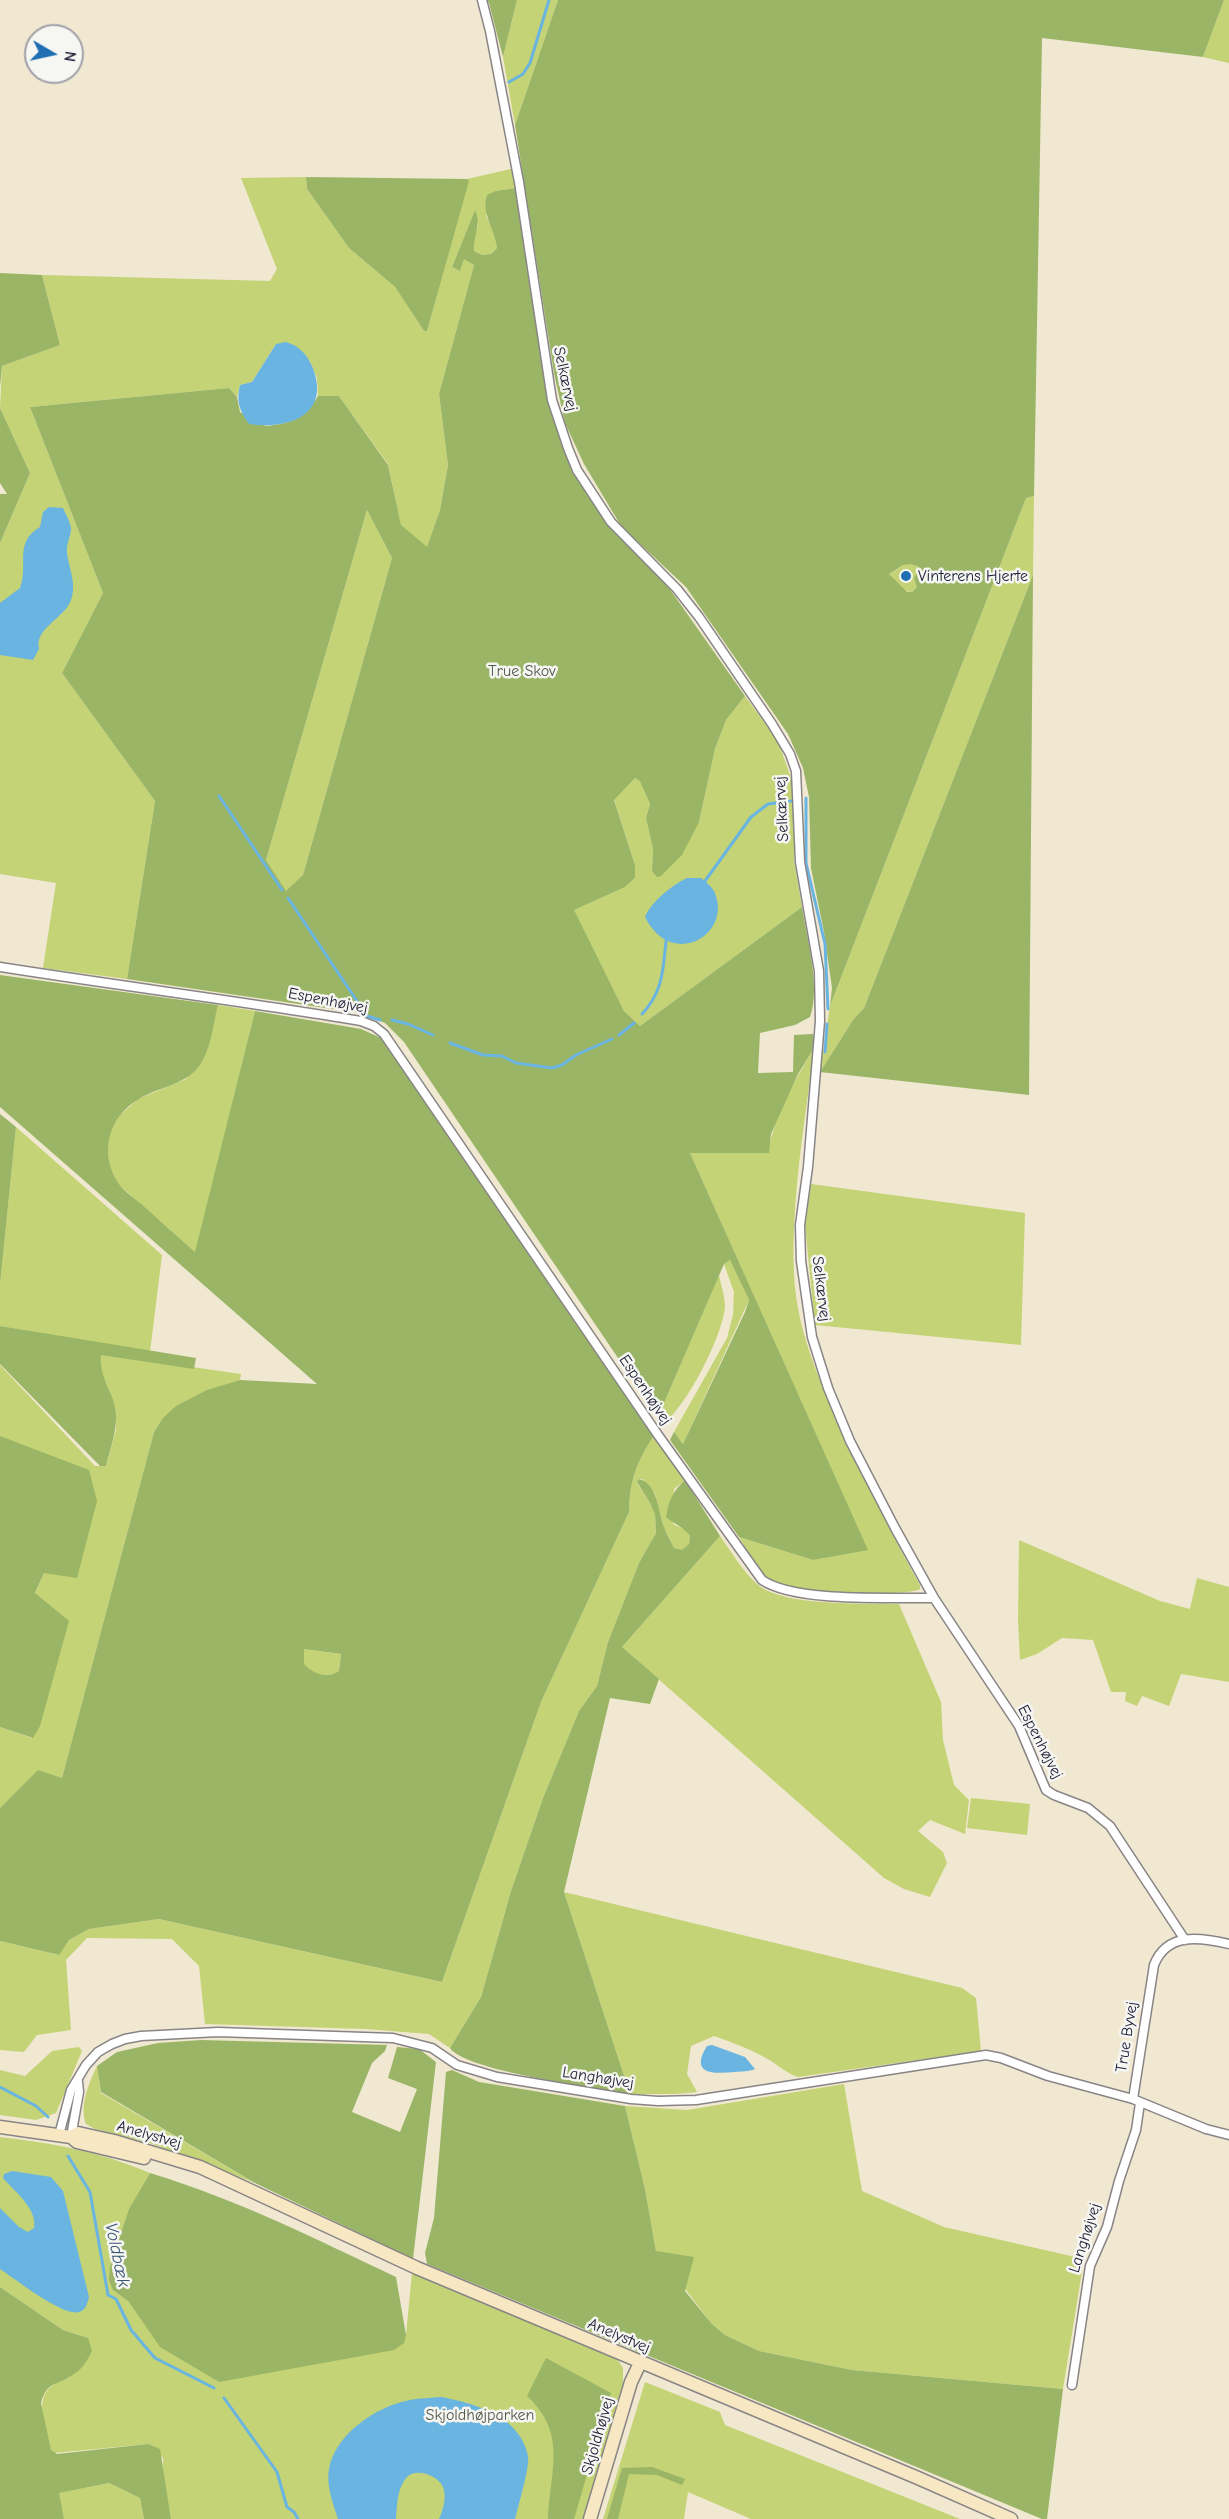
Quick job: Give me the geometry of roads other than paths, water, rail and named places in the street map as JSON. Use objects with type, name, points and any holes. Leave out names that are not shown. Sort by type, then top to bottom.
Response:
[{"type":"street","name":"Selkærvej","points":[[482,0],[519,182],[552,400],[568,448],[577,470],[611,522],[677,589],[699,616],[772,724],[790,754],[796,771],[800,862],[816,952],[820,1011],[810,1145],[800,1225],[803,1288],[812,1337],[828,1388],[850,1441],[934,1598]]},
{"type":"street","name":"Espenhøjvej","points":[[0,967],[274,1006],[361,1021],[374,1026],[384,1034],[657,1435],[762,1580],[780,1590],[806,1594],[934,1598],[1019,1726],[1046,1790],[1054,1796],[1088,1808],[1110,1826],[1185,1940]]},
{"type":"street","name":"True Byvej","points":[[1137,2101],[1154,1965],[1158,1953],[1167,1946],[1185,1940],[1205,1938],[1229,1944]]},
{"type":"street","name":"Langhøjvej","points":[[65,2136],[71,2090],[78,2082],[86,2065],[94,2056],[125,2038],[218,2032],[402,2040],[432,2048],[457,2065],[496,2077],[658,2102],[696,2100],[986,2055],[1001,2058],[1048,2076],[1137,2101],[1136,2130],[1107,2227],[1090,2266],[1072,2385]]},
{"type":"street","points":[[1137,2101],[1229,2135]]},
{"type":"street","name":"Anelystvej","points":[[0,2127],[65,2136],[78,2133],[114,2141],[200,2167],[417,2268],[1011,2519]]},
{"type":"street","name":"Skjoldhøjvej","points":[[590,2519],[631,2382],[640,2363]]},
{"type":"water","points":[[286,342],[302,351],[312,366],[317,383],[312,407],[292,421],[279,424],[249,424],[239,405],[240,385],[252,382],[276,344]]},
{"type":"water","points":[[49,507],[63,508],[70,525],[67,550],[73,594],[68,606],[41,635],[39,649],[33,660],[0,655],[0,603],[20,588],[24,547],[32,533],[40,527],[43,512]]},
{"type":"water","points":[[687,878],[701,878],[714,891],[718,907],[715,921],[708,932],[697,940],[684,944],[670,942],[657,933],[645,917],[663,894]]},
{"type":"water","points":[[712,2045],[745,2057],[755,2069],[727,2073],[706,2071],[702,2067],[702,2056],[707,2046]]},
{"type":"water","points":[[12,2171],[51,2177],[63,2191],[89,2297],[86,2306],[79,2312],[62,2309],[0,2269],[0,2208],[19,2227],[28,2232],[34,2228],[29,2207],[3,2178],[4,2174]]},
{"type":"water","points":[[442,2397],[495,2414],[516,2431],[523,2442],[528,2461],[515,2519],[439,2519],[445,2499],[443,2487],[431,2476],[415,2473],[403,2482],[398,2498],[396,2519],[338,2519],[329,2488],[328,2475],[333,2456],[349,2433],[371,2415],[384,2408],[414,2399]]},
{"type":"waterway","points":[[509,82],[523,74],[530,63],[549,0]]},
{"type":"waterway","points":[[219,796],[282,890]]},
{"type":"waterway","points":[[806,798],[806,863],[825,944],[828,1009]]},
{"type":"waterway","points":[[705,881],[751,817],[768,804],[791,801]]},
{"type":"waterway","points":[[288,898],[367,1016],[380,1020]]},
{"type":"waterway","points":[[642,1014],[658,989],[663,971],[666,941]]},
{"type":"waterway","points":[[392,1020],[433,1035]]},
{"type":"waterway","points":[[619,1035],[634,1023]]},
{"type":"waterway","points":[[825,1052],[827,1024]]},
{"type":"waterway","points":[[450,1043],[483,1055],[502,1056],[516,1063],[552,1068],[612,1039]]},
{"type":"waterway","name":"Voldbæk","points":[[0,2087],[36,2106],[48,2117]]},
{"type":"waterway","name":"Voldbæk","points":[[68,2156],[90,2192],[108,2295],[116,2299],[131,2330],[155,2358],[214,2388]]},
{"type":"waterway","name":"Voldbæk","points":[[224,2398],[277,2472],[287,2507],[298,2519]]},
{"type":"place","name":"Vinterens Hjerte","points":[[906,576]]},
{"type":"park label","name":"True Skov","points":[[522,671]]},
{"type":"park label","name":"Skjoldhøjparken","points":[[480,2415]]}]
